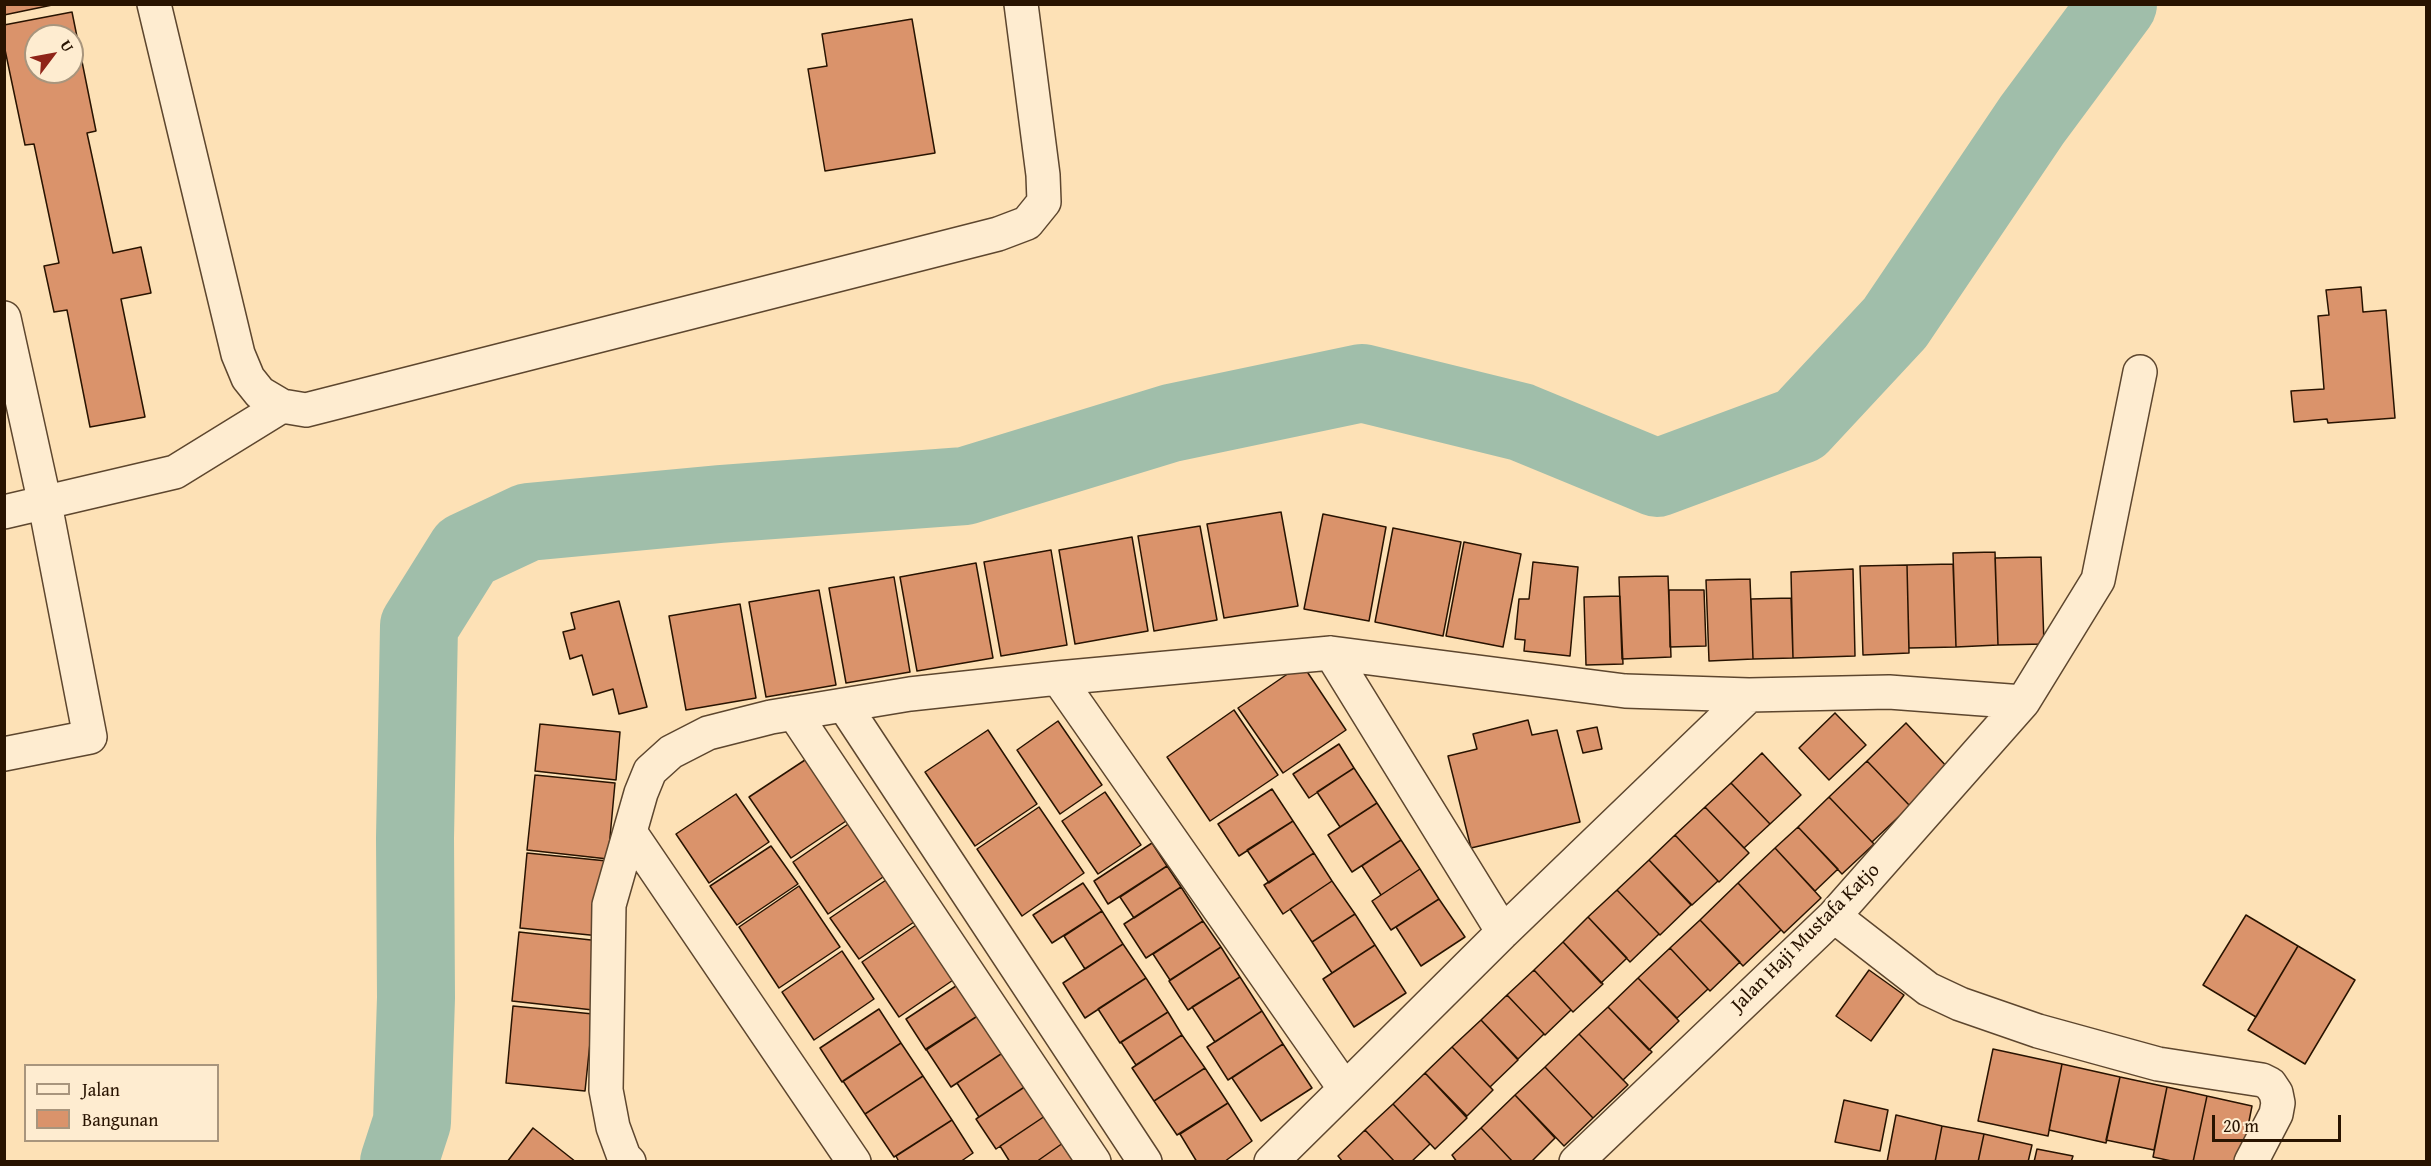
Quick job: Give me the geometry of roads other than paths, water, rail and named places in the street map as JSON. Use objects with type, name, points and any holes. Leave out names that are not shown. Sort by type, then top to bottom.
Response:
[{"type":"street","points":[[154,4],[238,354],[248,378],[260,393],[282,406],[306,410],[998,234],[1027,223],[1044,202],[1043,175],[1020,4]]},
{"type":"street","points":[[4,318],[45,504],[90,737],[4,754]]},
{"type":"street","name":"Jalan Haji Mustafa Katjo","points":[[1576,1161],[1834,916],[2023,702],[2098,579],[2140,372]]},
{"type":"street","points":[[4,512],[175,472],[282,406]]},
{"type":"street","points":[[629,1161],[624,1156],[614,1127],[606,1090],[609,905],[641,793],[650,771],[671,752],[708,733],[795,713],[910,694],[1331,653],[1625,691],[1749,695],[1889,692],[2023,702]]},
{"type":"street","points":[[1331,653],[1503,932]]},
{"type":"street","points":[[1058,678],[1345,1089]]},
{"type":"street","points":[[1271,1161],[1503,932],[1749,695]]},
{"type":"street","points":[[844,705],[1145,1161]]},
{"type":"street","points":[[795,713],[1094,1161]]},
{"type":"street","points":[[630,832],[854,1161]]},
{"type":"street","points":[[1834,916],[1929,989],[1960,1004],[2038,1031],[2158,1064],[2262,1080],[2270,1084],[2276,1093],[2278,1103],[2276,1114],[2251,1161]]},
{"type":"waterway","points":[[399,1162],[412,1122],[416,998],[415,838],[419,626],[466,551],[528,522],[720,504],[965,486],[1171,423],[1362,383],[1521,422],[1657,478],[1800,425],[1895,323],[2032,120],[2118,4]]}]
